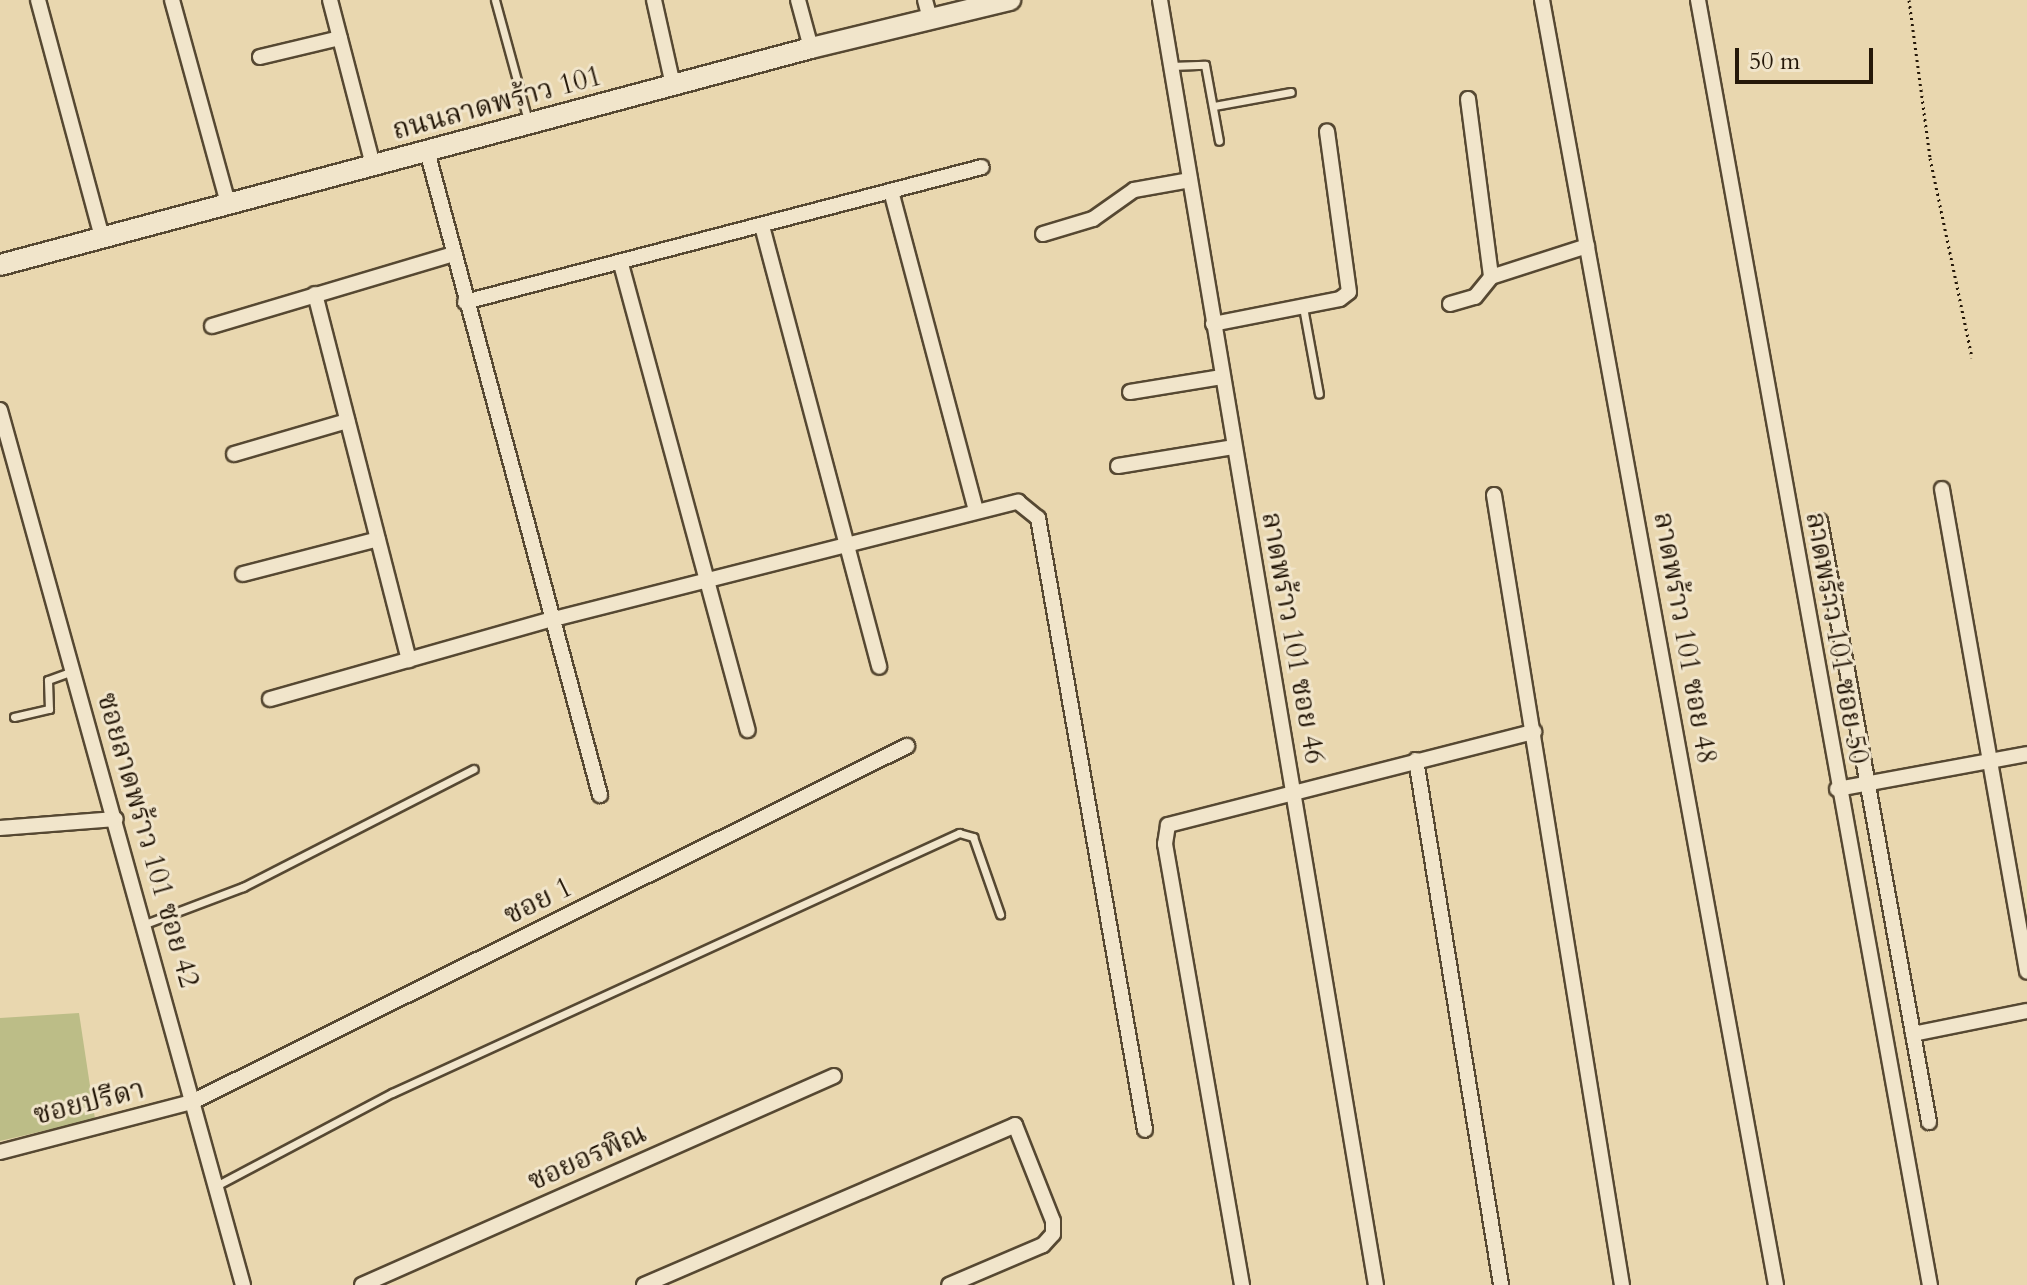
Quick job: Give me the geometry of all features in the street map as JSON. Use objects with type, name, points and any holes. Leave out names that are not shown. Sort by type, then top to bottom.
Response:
[{"type":"street","points":[[38,0],[102,238]]},
{"type":"street","points":[[172,0],[228,204]]},
{"type":"street","points":[[330,0],[373,165]]},
{"type":"street","points":[[654,0],[673,85]]},
{"type":"street","points":[[798,0],[811,48]]},
{"type":"street","name":"ถนนลาดพร้าว 101","points":[[0,265],[811,48],[927,10],[1010,0]]},
{"type":"street","name":"ลาดพร้าว 101 ซอย 46","points":[[1160,0],[1376,1285]]},
{"type":"street","name":"ลาดพร้าว 101 ซอย 48","points":[[1542,0],[1776,1285]]},
{"type":"street","name":"ลาดพร้าว 101 ซอย 50","points":[[1698,0],[1837,789],[1930,1285]]},
{"type":"street","points":[[260,57],[340,38]]},
{"type":"street","points":[[1468,99],[1491,277]]},
{"type":"street","points":[[1213,324],[1340,299],[1349,290],[1327,131]]},
{"type":"street","points":[[427,151],[550,620],[600,795]]},
{"type":"street","points":[[465,302],[621,264],[982,167]]},
{"type":"street","points":[[1043,234],[1093,219],[1134,190],[1190,180]]},
{"type":"street","points":[[891,191],[976,511]]},
{"type":"street","points":[[762,226],[850,547],[879,667]]},
{"type":"street","points":[[1450,304],[1475,297],[1491,277],[1587,246]]},
{"type":"street","points":[[212,326],[453,254]]},
{"type":"street","points":[[621,264],[748,730]]},
{"type":"street","points":[[315,294],[409,660]]},
{"type":"street","points":[[1130,392],[1222,377]]},
{"type":"street","name":"ซอยลาดพร้าว 101 ซอย 42","points":[[0,410],[243,1285]]},
{"type":"street","points":[[234,454],[347,421]]},
{"type":"street","points":[[1118,466],[1234,447]]},
{"type":"street","points":[[1942,489],[2027,972]]},
{"type":"street","points":[[1494,495],[1622,1285]]},
{"type":"street","points":[[270,699],[550,620],[706,584],[1018,502],[1038,518],[1145,1130]]},
{"type":"street","points":[[1820,521],[1929,1122]]},
{"type":"street","points":[[243,574],[378,539]]},
{"type":"street","points":[[1242,1285],[1165,844],[1168,825],[1534,732]]},
{"type":"street","name":"ซอย 1","points":[[192,1102],[907,746]]},
{"type":"street","points":[[1837,789],[2027,754]]},
{"type":"street","points":[[1416,760],[1501,1285]]},
{"type":"street","points":[[0,828],[116,819]]},
{"type":"street","points":[[1913,1034],[2027,1011]]},
{"type":"street","name":"ซอยอรพิณ","points":[[362,1285],[834,1076]]},
{"type":"street","name":"ซอยปรีดา","points":[[0,1152],[192,1102]]},
{"type":"street","points":[[644,1285],[1015,1125],[1053,1221],[1053,1234],[1043,1245],[949,1285]]},
{"type":"lane","points":[[495,0],[529,123]]},
{"type":"lane","points":[[1171,66],[1205,65],[1219,141]]},
{"type":"lane","points":[[1214,106],[1291,92]]},
{"type":"lane","points":[[1303,307],[1319,394]]},
{"type":"lane","points":[[14,717],[49,709],[52,700],[48,680],[73,671]]},
{"type":"lane","points":[[145,924],[243,887],[474,769]]},
{"type":"lane","points":[[216,1186],[392,1093],[959,833],[973,837],[1000,914]]},
{"type":"path","points":[[1909,0],[1930,158],[1972,358]]},
{"type":"green space","points":[[79,1013],[95,1119],[0,1141],[0,1018]]}]
